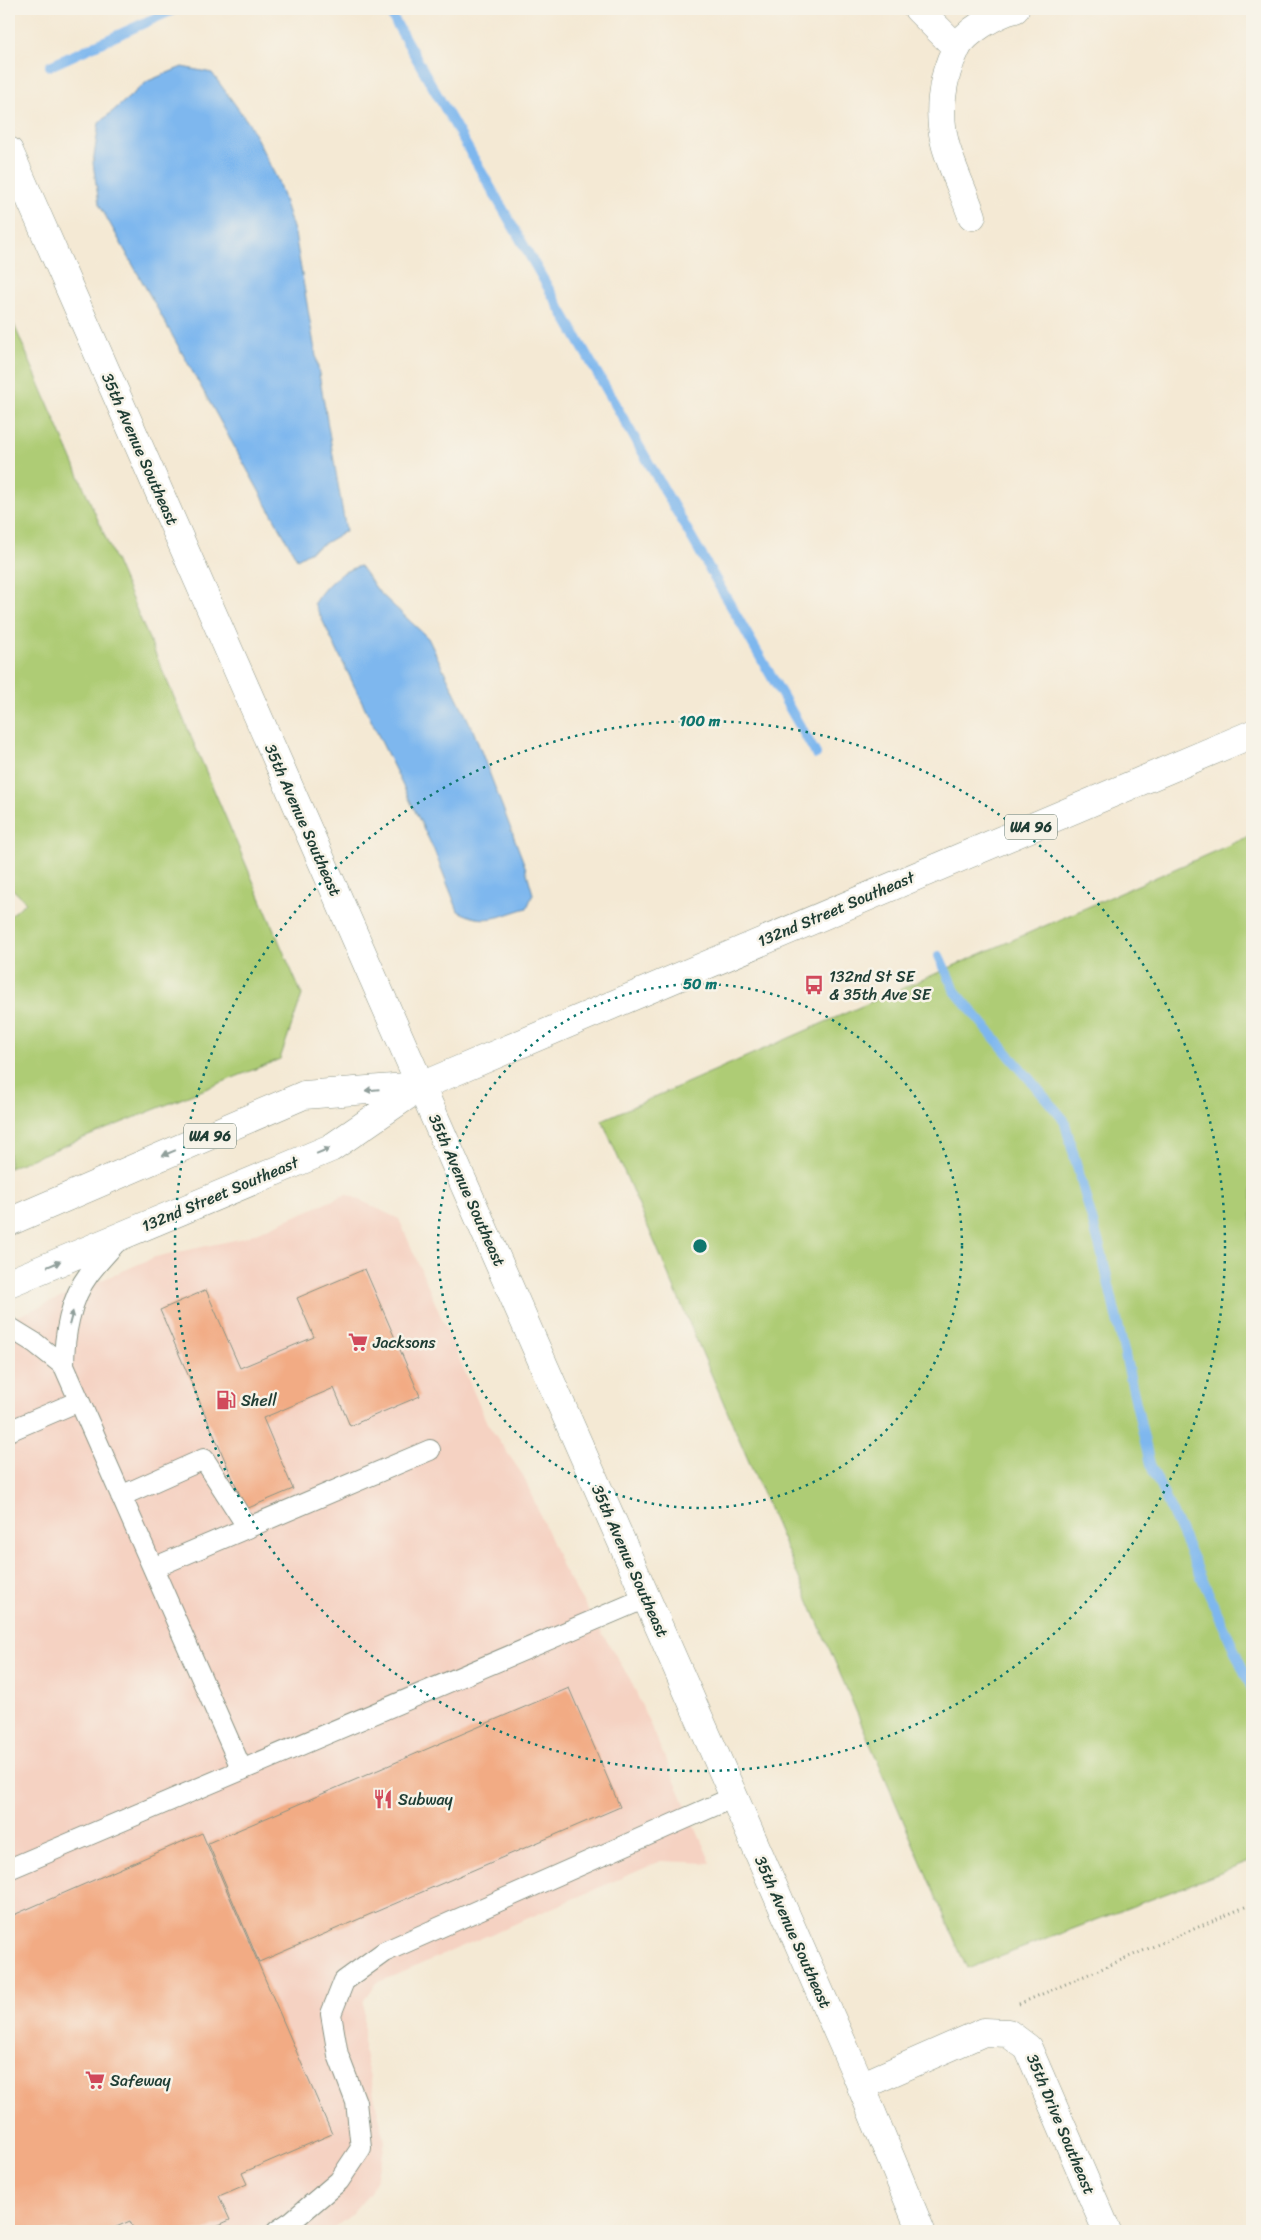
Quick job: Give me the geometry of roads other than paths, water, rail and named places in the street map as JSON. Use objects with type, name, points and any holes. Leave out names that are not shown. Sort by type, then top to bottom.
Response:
[{"type":"street","points":[[918,9],[957,48]]},
{"type":"street","points":[[972,216],[946,146],[942,116],[943,86],[957,48],[979,26],[1005,11],[1016,9]]},
{"type":"street","name":"35th Avenue Southeast","points":[[9,152],[861,2086],[921,2231]]},
{"type":"street","name":"132nd Street Southeast","points":[[9,1283],[331,1148],[421,1086],[1252,734]]},
{"type":"street","name":"132nd Street Southeast","points":[[9,1222],[304,1095],[421,1086]]},
{"type":"street","name":"35th Drive Southeast","points":[[861,2086],[984,2032],[1008,2033],[1028,2048],[1107,2231]]},
{"type":"lane","points":[[123,1234],[88,1275],[76,1294],[64,1342],[64,1366],[242,1770]]},
{"type":"lane","points":[[9,1327],[35,1343],[64,1366]]},
{"type":"lane","points":[[9,1431],[79,1401]]},
{"type":"lane","points":[[153,1568],[430,1450]]},
{"type":"lane","points":[[121,1496],[204,1459],[248,1528]]},
{"type":"lane","points":[[9,1870],[646,1598]]},
{"type":"lane","points":[[277,2231],[292,2222],[339,2181],[361,2148],[356,2102],[338,2055],[332,2014],[344,1981],[384,1952],[734,1797]]},
{"type":"water","points":[[182,67],[212,73],[250,125],[278,181],[295,234],[346,531],[297,559],[99,204],[93,163],[99,123],[148,81]]},
{"type":"water","points":[[360,566],[379,592],[428,638],[473,730],[525,866],[533,894],[527,908],[485,919],[468,916],[458,911],[434,850],[314,603],[339,575]]},
{"type":"waterway","points":[[50,66],[175,9]]},
{"type":"waterway","points":[[388,9],[816,754]]},
{"type":"waterway","points":[[939,956],[955,991],[1064,1120],[1102,1255],[1150,1464],[1252,1689]]},
{"type":"place","name":"132nd St SE & 35th Ave SE","points":[[814,985]]},
{"type":"place","name":"Jacksons","points":[[358,1342]]},
{"type":"place","name":"Shell","points":[[226,1400]]},
{"type":"place","name":"Subway","points":[[383,1799]]},
{"type":"place","name":"Safeway","points":[[95,2080]]}]
